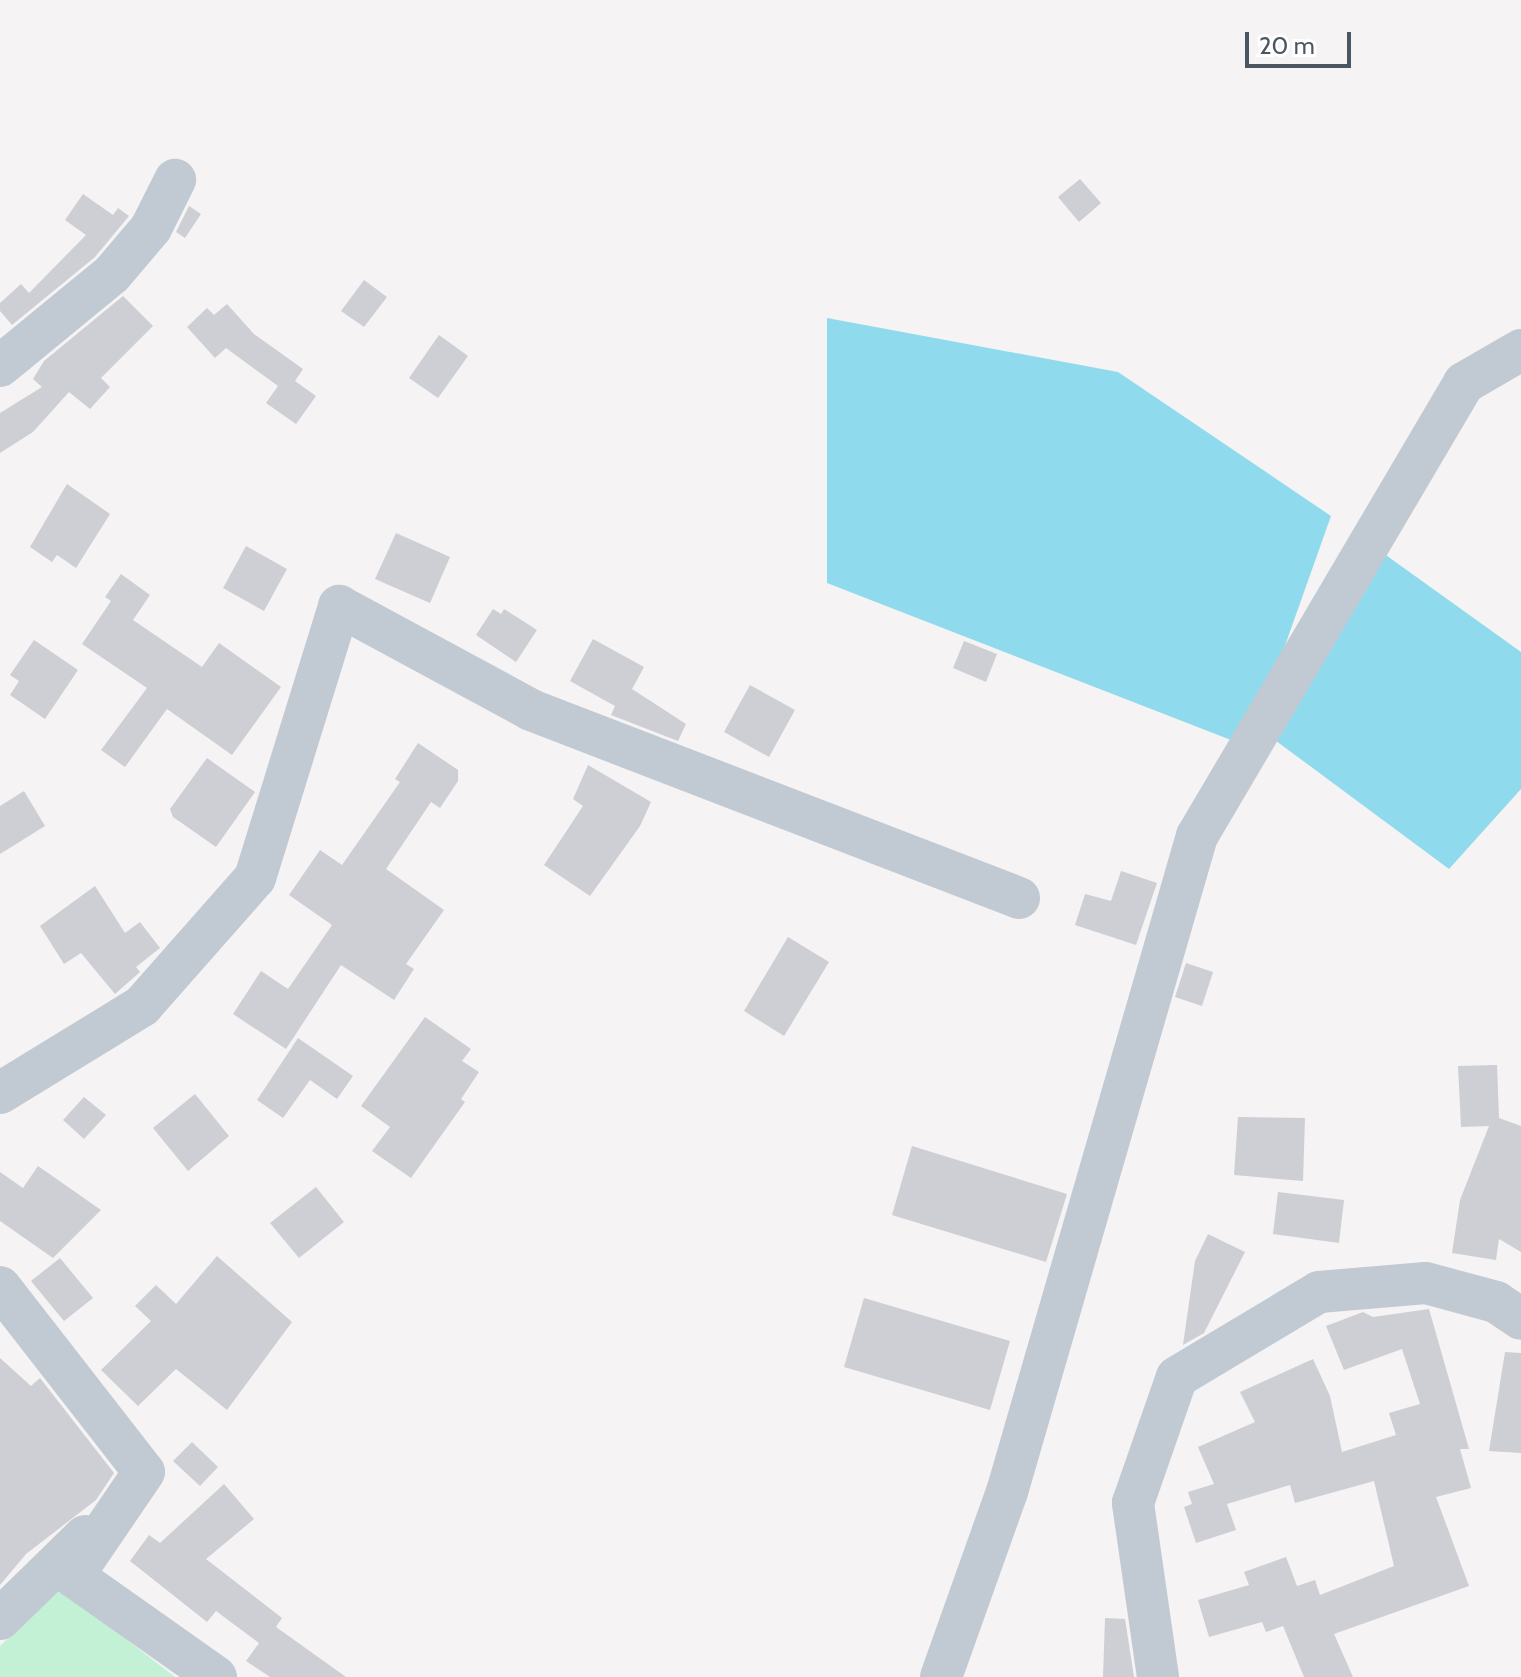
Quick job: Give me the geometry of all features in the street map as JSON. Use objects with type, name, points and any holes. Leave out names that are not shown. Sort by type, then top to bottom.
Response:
[{"type":"street","points":[[0,366],[112,274],[151,228],[175,180]]},
{"type":"street","points":[[941,1677],[1007,1492],[1197,836],[1464,383],[1521,350]]},
{"type":"street","points":[[0,1093],[142,1006],[255,878],[339,606],[531,710],[1019,898]]},
{"type":"street","points":[[1158,1677],[1133,1503],[1177,1377],[1319,1292],[1426,1283],[1496,1302],[1521,1319]]},
{"type":"street","points":[[0,1287],[144,1472],[73,1576],[216,1677]]},
{"type":"street","points":[[0,1619],[131,1490]]},
{"type":"green space","points":[[60,1588],[175,1677],[0,1677],[0,1646]]},
{"type":"water","points":[[827,318],[1118,372],[1331,516],[1249,747],[827,583]]},
{"type":"water","points":[[1369,543],[1521,652],[1521,789],[1449,869],[1260,729]]},
{"type":"building","points":[[1080,179],[1101,203],[1079,222],[1058,197]]},
{"type":"building","points":[[83,194],[113,215],[118,208],[129,216],[95,257],[12,325],[0,311],[0,303],[21,284],[29,293],[86,235],[65,220]]},
{"type":"building","points":[[189,206],[201,214],[185,238],[176,232]]},
{"type":"building","points":[[364,280],[387,297],[364,327],[341,311]]},
{"type":"building","points":[[123,296],[153,326],[101,378],[110,387],[90,409],[69,392],[33,432],[0,453],[0,413],[42,387],[33,379],[44,361]]},
{"type":"building","points":[[227,304],[254,334],[303,369],[295,381],[316,396],[296,424],[266,403],[278,386],[226,348],[215,358],[187,327],[207,308],[214,315]]},
{"type":"building","points":[[439,335],[468,356],[438,398],[409,378]]},
{"type":"building","points":[[67,484],[110,514],[76,568],[57,555],[52,562],[30,547]]},
{"type":"building","points":[[396,533],[450,557],[430,603],[375,579]]},
{"type":"building","points":[[246,546],[287,569],[264,611],[223,588]]},
{"type":"building","points":[[121,574],[150,595],[133,620],[202,667],[219,643],[281,687],[232,755],[167,709],[125,767],[101,750],[147,688],[82,644],[111,601],[105,597]]},
{"type":"building","points":[[493,609],[501,614],[504,609],[537,630],[516,662],[476,635]]},
{"type":"building","points":[[593,639],[644,667],[632,689],[686,724],[678,741],[611,715],[615,706],[570,681]]},
{"type":"building","points":[[34,640],[78,670],[45,719],[10,695],[19,681],[10,675]]},
{"type":"building","points":[[964,641],[997,654],[986,682],[953,668]]},
{"type":"building","points":[[750,685],[795,710],[769,757],[724,732]]},
{"type":"building","points":[[418,743],[458,770],[458,781],[440,808],[431,802],[386,869],[444,910],[406,964],[414,969],[394,1000],[341,965],[286,1049],[233,1014],[261,971],[288,989],[332,925],[289,895],[320,850],[342,865],[400,782],[395,779]]},
{"type":"building","points":[[207,758],[255,792],[216,847],[173,817],[170,809]]},
{"type":"building","points":[[588,765],[651,802],[640,826],[590,896],[544,865],[583,806],[573,799]]},
{"type":"building","points":[[24,791],[45,826],[0,854],[0,806]]},
{"type":"building","points":[[1121,871],[1157,883],[1136,945],[1075,925],[1085,894],[1111,901]]},
{"type":"building","points":[[95,886],[125,933],[140,922],[160,948],[136,967],[140,972],[115,994],[81,953],[64,964],[40,926]]},
{"type":"building","points":[[788,937],[829,962],[784,1036],[744,1011]]},
{"type":"building","points":[[1186,963],[1213,972],[1202,1006],[1175,997]]},
{"type":"building","points":[[425,1017],[471,1049],[462,1061],[479,1072],[461,1099],[465,1102],[411,1178],[372,1151],[390,1127],[361,1106]]},
{"type":"building","points":[[298,1038],[353,1076],[337,1099],[310,1080],[283,1118],[257,1100]]},
{"type":"building","points":[[1497,1065],[1499,1118],[1521,1126],[1521,1252],[1499,1239],[1496,1260],[1452,1253],[1460,1200],[1489,1126],[1461,1127],[1458,1066]]},
{"type":"building","points":[[195,1094],[229,1136],[188,1171],[153,1128]]},
{"type":"building","points":[[84,1097],[106,1115],[84,1139],[63,1120]]},
{"type":"building","points":[[1238,1117],[1305,1118],[1303,1181],[1234,1175]]},
{"type":"building","points":[[912,1146],[1067,1194],[1046,1262],[892,1215]]},
{"type":"building","points":[[38,1166],[101,1210],[53,1258],[0,1221],[0,1172],[23,1188]]},
{"type":"building","points":[[316,1187],[344,1222],[299,1258],[270,1223]]},
{"type":"building","points":[[1278,1192],[1344,1200],[1339,1243],[1273,1234]]},
{"type":"building","points":[[1208,1234],[1245,1252],[1204,1333],[1183,1345],[1195,1261]]},
{"type":"building","points":[[217,1256],[292,1322],[227,1410],[176,1369],[138,1406],[101,1370],[151,1321],[135,1306],[156,1285],[176,1304]]},
{"type":"building","points":[[60,1258],[93,1298],[64,1321],[31,1281]]},
{"type":"building","points":[[864,1298],[1010,1341],[990,1410],[844,1367]]},
{"type":"building","points":[[1429,1309],[1469,1449],[1460,1449],[1471,1488],[1436,1497],[1469,1586],[1334,1634],[1353,1677],[1304,1677],[1283,1626],[1266,1632],[1262,1622],[1209,1637],[1198,1600],[1249,1585],[1244,1572],[1286,1557],[1297,1586],[1315,1580],[1320,1595],[1394,1566],[1374,1481],[1295,1503],[1290,1485],[1227,1504],[1236,1530],[1196,1543],[1184,1507],[1192,1504],[1188,1492],[1214,1484],[1198,1447],[1255,1422],[1240,1392],[1313,1359],[1330,1396],[1342,1452],[1396,1435],[1389,1413],[1420,1404],[1402,1349],[1344,1370],[1326,1326],[1363,1312],[1373,1317]]},
{"type":"building","points":[[1505,1352],[1521,1353],[1521,1453],[1489,1451]]},
{"type":"building","points":[[0,1358],[31,1386],[40,1378],[114,1473],[96,1500],[26,1554],[0,1585]]},
{"type":"building","points":[[192,1442],[218,1467],[200,1486],[173,1461]]},
{"type":"building","points":[[224,1484],[254,1519],[206,1559],[282,1618],[276,1627],[346,1677],[270,1677],[246,1661],[259,1643],[216,1611],[207,1622],[130,1561],[149,1535],[160,1543]]},
{"type":"building","points":[[1105,1618],[1125,1619],[1134,1677],[1103,1677]]}]
